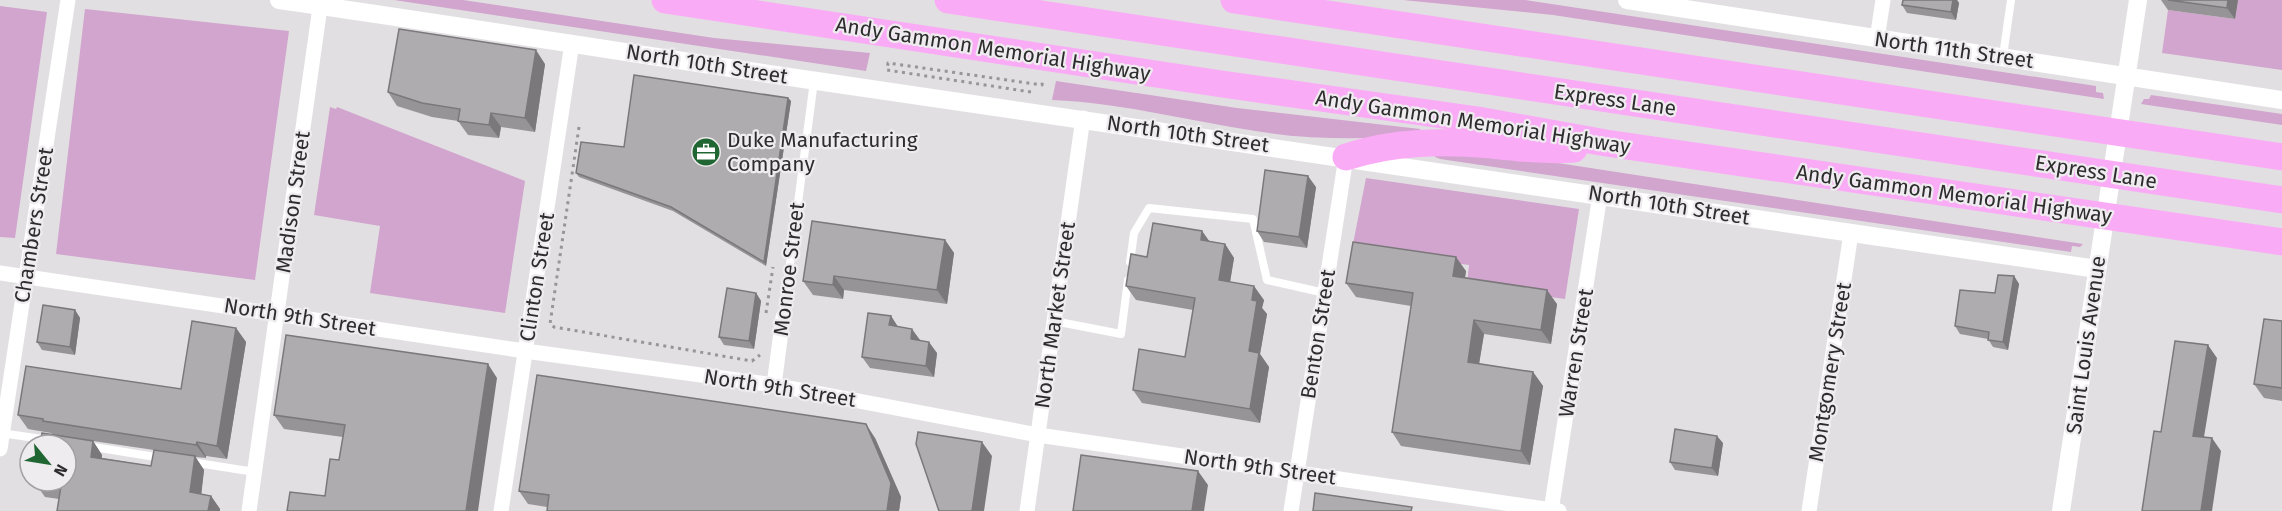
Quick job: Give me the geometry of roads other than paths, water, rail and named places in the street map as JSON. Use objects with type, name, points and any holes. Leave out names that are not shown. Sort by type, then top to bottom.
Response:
[{"type":"highway","name":"Andy Gammon Memorial Highway","points":[[665,0],[1234,86],[1478,120],[1606,143],[2282,242]]},
{"type":"highway","name":"Express Lane","points":[[948,0],[2282,200]]},
{"type":"highway","points":[[1234,0],[2282,157]]},
{"type":"highway","points":[[1346,157],[1387,146],[1413,143],[1491,145],[1538,150],[1585,148],[1606,143]]},
{"type":"street","name":"Chambers Street","points":[[0,449],[68,0]]},
{"type":"street","name":"North 10th Street","points":[[279,0],[321,3],[814,81],[1083,118],[2097,269]]},
{"type":"street","name":"North 11th Street","points":[[1627,0],[1718,6],[1877,39],[2282,100]]},
{"type":"street","points":[[1877,39],[1883,0]]},
{"type":"street","name":"Saint Louis Avenue","points":[[2061,511],[2138,0]]},
{"type":"street","name":"Madison Street","points":[[249,511],[321,3]]},
{"type":"street","name":"Clinton Street","points":[[501,511],[572,43]]},
{"type":"street","name":"North Market Street","points":[[1027,511],[1083,118]]},
{"type":"street","name":"Benton Street","points":[[1291,511],[1346,157]]},
{"type":"street","name":"Warren Street","points":[[1554,511],[1600,195]]},
{"type":"street","name":"Montgomery Street","points":[[1809,511],[1851,232]]},
{"type":"street","name":"North 9th Street","points":[[0,273],[525,351],[774,385],[1038,435],[1554,511]]},
{"type":"street","name":"Monroe Street","points":[[774,385],[783,317]]},
{"type":"lane","points":[[2002,58],[2011,0]]},
{"type":"lane","name":"Monroe Street","points":[[783,317],[814,81]]},
{"type":"lane","points":[[1054,321],[1121,334],[1134,233],[1149,208],[1253,219],[1267,280],[1325,293]]},
{"type":"lane","points":[[1,433],[18,436]]},
{"type":"lane","points":[[82,445],[174,459]]},
{"type":"lane","points":[[185,461],[255,472]]},
{"type":"place","name":"Duke Manufacturing Company","points":[[706,152]]}]
